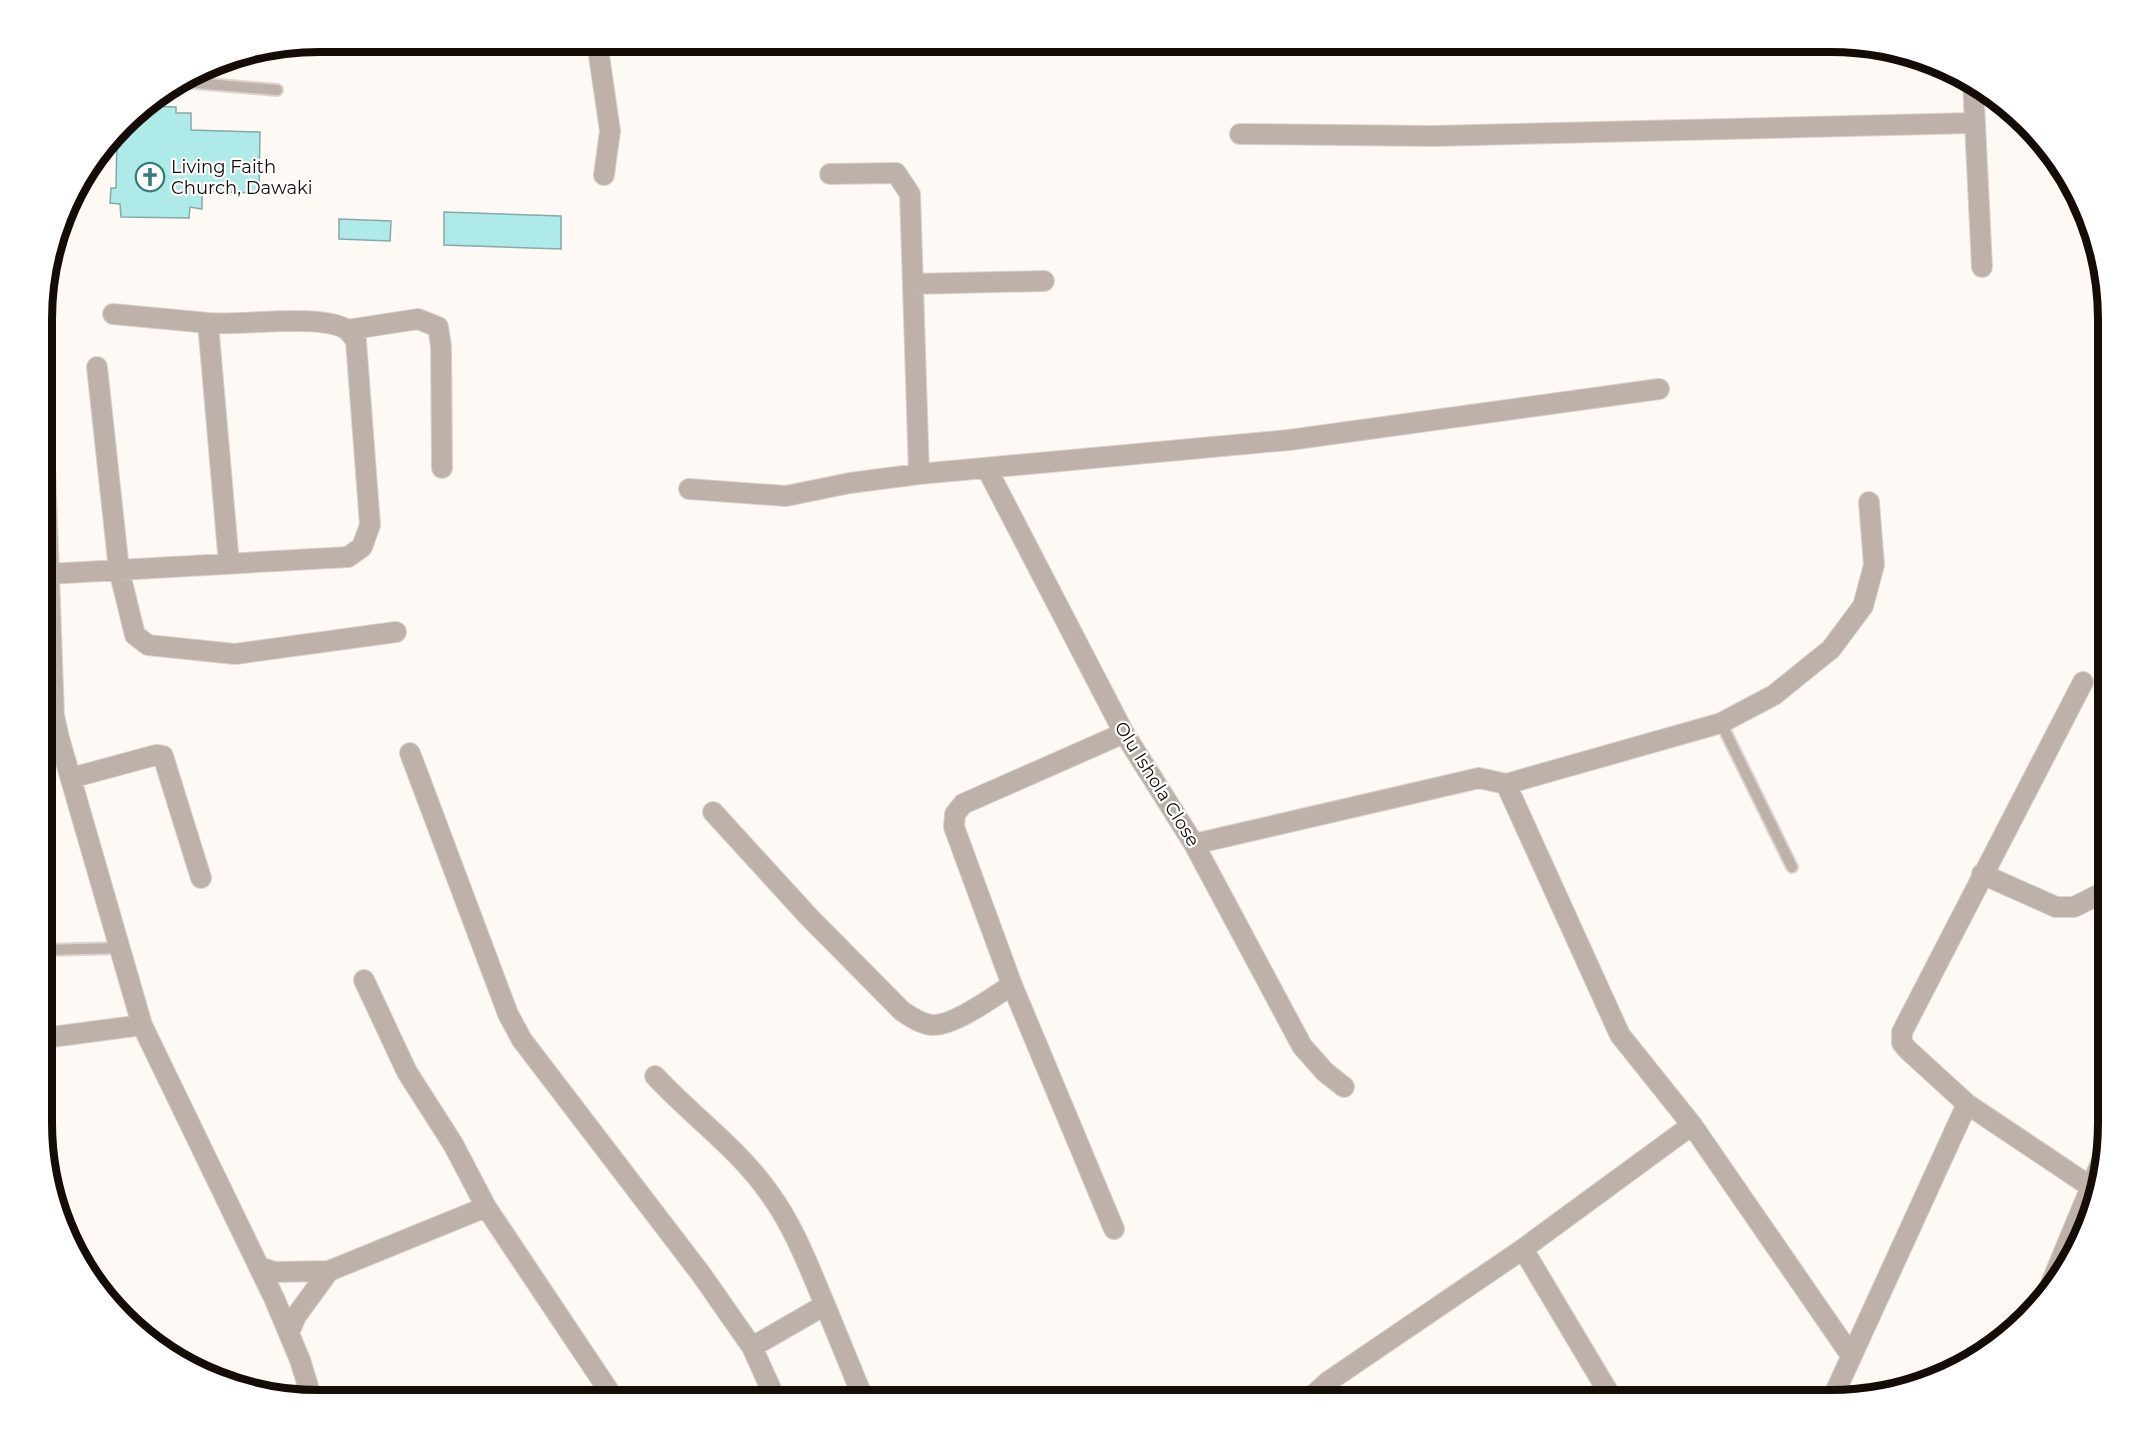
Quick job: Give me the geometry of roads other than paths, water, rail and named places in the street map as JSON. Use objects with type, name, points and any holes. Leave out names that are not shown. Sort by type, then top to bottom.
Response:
[{"type":"street","points":[[598,52],[610,131],[604,174]]},
{"type":"street","points":[[1973,94],[1982,267]]},
{"type":"street","points":[[1240,134],[1444,136],[1973,123]]},
{"type":"street","points":[[830,174],[883,171],[896,173],[905,183],[910,194],[919,474]]},
{"type":"street","points":[[913,284],[1044,281]]},
{"type":"street","points":[[113,314],[233,325],[322,321],[347,330],[418,319],[438,327],[441,346],[442,468]]},
{"type":"street","points":[[208,323],[229,564]]},
{"type":"street","points":[[52,574],[348,557],[362,547],[370,525],[356,341],[347,330]]},
{"type":"street","points":[[97,367],[119,570],[135,635],[148,645],[235,654],[396,632]]},
{"type":"street","points":[[689,489],[786,496],[850,483],[919,474],[1289,440],[1659,389]]},
{"type":"street","name":"Olu Ishola Close","points":[[987,469],[1124,734],[1194,844],[1302,1046],[1325,1072],[1344,1087]]},
{"type":"street","points":[[1194,844],[1479,778],[1506,784],[1721,723],[1774,695],[1831,649],[1863,606],[1874,565],[1869,502]]},
{"type":"street","points":[[2083,682],[1902,1032],[1902,1043],[1967,1104],[2089,1186]]},
{"type":"street","points":[[52,725],[71,778],[142,1025],[259,1267],[289,1333],[309,1389]]},
{"type":"street","points":[[1114,1229],[1012,986],[954,827],[955,814],[963,804],[1124,734]]},
{"type":"street","points":[[410,753],[504,1003],[522,1040],[701,1274],[752,1347],[771,1390]]},
{"type":"street","points":[[71,778],[156,754],[163,756],[201,878]]},
{"type":"street","points":[[1506,784],[1620,1035],[1692,1125],[1850,1354]]},
{"type":"street","points":[[713,812],[809,917],[902,1011],[916,1021],[933,1025],[949,1022],[1012,986]]},
{"type":"street","points":[[1982,874],[2056,907],[2074,907],[2098,895]]},
{"type":"street","points":[[364,980],[407,1072],[453,1144],[486,1206],[608,1390]]},
{"type":"street","points":[[52,1037],[142,1025]]},
{"type":"street","points":[[655,1076],[750,1169],[770,1193],[789,1223],[860,1390]]},
{"type":"street","points":[[1836,1390],[1850,1354],[1967,1104]]},
{"type":"street","points":[[1319,1390],[1523,1248],[1692,1125]]},
{"type":"street","points":[[2064,1252],[2085,1202]]},
{"type":"street","points":[[259,1267],[275,1272],[329,1271],[486,1206]]},
{"type":"street","points":[[1523,1248],[1607,1390]]},
{"type":"street","points":[[289,1333],[296,1316],[329,1271]]},
{"type":"street","points":[[752,1347],[825,1305]]},
{"type":"lane","points":[[196,83],[277,90]]},
{"type":"lane","points":[[1721,723],[1792,867]]},
{"type":"lane","points":[[52,950],[120,948]]},
{"type":"place","name":"Living Faith Church, Dawaki","points":[[150,177]]}]
